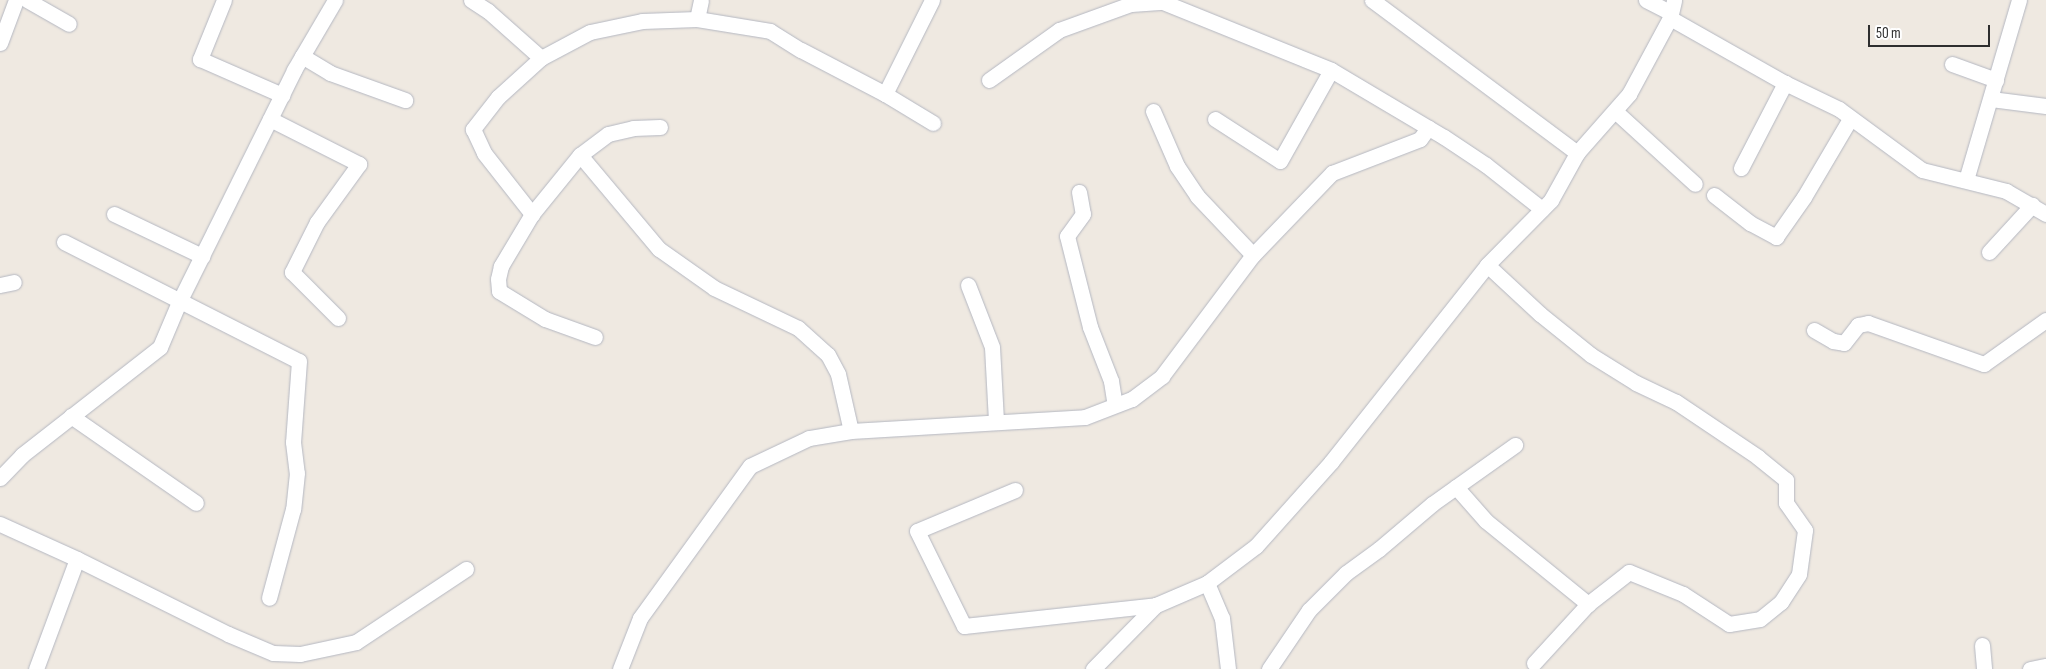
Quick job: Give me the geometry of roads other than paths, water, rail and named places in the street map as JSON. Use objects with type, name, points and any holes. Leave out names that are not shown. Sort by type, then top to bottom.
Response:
[{"type":"street","points":[[0,43],[16,0]]},
{"type":"street","points":[[27,0],[70,24]]},
{"type":"street","points":[[224,0],[200,59],[282,95]]},
{"type":"street","points":[[0,478],[22,454],[160,347],[179,302],[282,95],[302,56],[335,0]]},
{"type":"street","points":[[471,0],[493,5],[541,58]]},
{"type":"street","points":[[697,20],[701,0]]},
{"type":"street","points":[[885,94],[932,0]]},
{"type":"street","points":[[1372,0],[1577,153]]},
{"type":"street","points":[[1646,0],[1672,10],[1785,83],[1839,109],[1850,119],[1922,170],[2006,191],[2046,214]]},
{"type":"street","points":[[1966,180],[2019,0]]},
{"type":"street","points":[[989,80],[1059,30],[1131,4],[1163,2],[1331,70],[1486,165],[1542,209]]},
{"type":"street","points":[[1015,490],[917,531],[964,626],[1156,605],[1207,583],[1256,546],[1331,462],[1487,265],[1551,200],[1577,153],[1629,94],[1672,10]]},
{"type":"street","points":[[532,214],[484,153],[473,129],[498,98],[541,58],[590,32],[642,21],[697,20],[770,31],[801,50],[885,94],[933,123]]},
{"type":"street","points":[[302,56],[330,73],[405,100]]},
{"type":"street","points":[[1952,64],[1996,80]]},
{"type":"street","points":[[1215,119],[1280,161],[1331,70]]},
{"type":"street","points":[[1741,168],[1785,83]]},
{"type":"street","points":[[1991,99],[2046,106]]},
{"type":"street","points":[[1153,111],[1177,166],[1197,196],[1253,254]]},
{"type":"street","points":[[1615,111],[1695,184]]},
{"type":"street","points":[[270,119],[359,164],[317,222],[292,272],[338,318]]},
{"type":"street","points":[[1714,195],[1750,223],[1776,237],[1804,197],[1850,119]]},
{"type":"street","points":[[595,337],[545,319],[499,291],[498,279],[501,266],[532,214],[580,155],[608,134],[633,128],[660,127]]},
{"type":"street","points":[[620,669],[640,618],[750,466],[809,438],[851,430],[1085,417],[1132,399],[1162,376],[1253,254],[1332,173],[1420,139],[1428,128]]},
{"type":"street","points":[[580,155],[659,249],[714,288],[798,328],[828,356],[838,374],[851,430]]},
{"type":"street","points":[[1079,192],[1083,214],[1067,236],[1090,327],[1111,381],[1115,405]]},
{"type":"street","points":[[1989,252],[2032,205]]},
{"type":"street","points":[[114,214],[202,256]]},
{"type":"street","points":[[64,242],[179,302],[299,361],[293,442],[297,473],[293,509],[269,598]]},
{"type":"street","points":[[1487,265],[1540,314],[1591,355],[1636,383],[1676,402],[1758,457],[1786,480],[1786,503],[1805,530],[1799,574],[1781,602],[1760,618],[1729,624],[1683,594],[1629,572],[1588,604],[1534,663]]},
{"type":"street","points":[[968,285],[992,346],[996,422]]},
{"type":"street","points":[[1814,330],[1833,340],[1844,343],[1858,325],[1868,323],[1984,364],[2046,320]]},
{"type":"street","points":[[71,416],[196,503]]},
{"type":"street","points":[[1269,669],[1309,610],[1346,573],[1456,487],[1515,445]]},
{"type":"street","points":[[1456,487],[1486,520],[1588,604]]},
{"type":"street","points":[[0,524],[77,558],[228,634],[273,653],[300,654],[356,642],[466,569]]},
{"type":"street","points":[[36,669],[77,558]]},
{"type":"street","points":[[1207,583],[1222,618],[1228,669]]},
{"type":"street","points":[[1093,669],[1156,605]]},
{"type":"street","points":[[1982,645],[1984,669]]},
{"type":"street","points":[[2030,669],[2046,666]]}]
